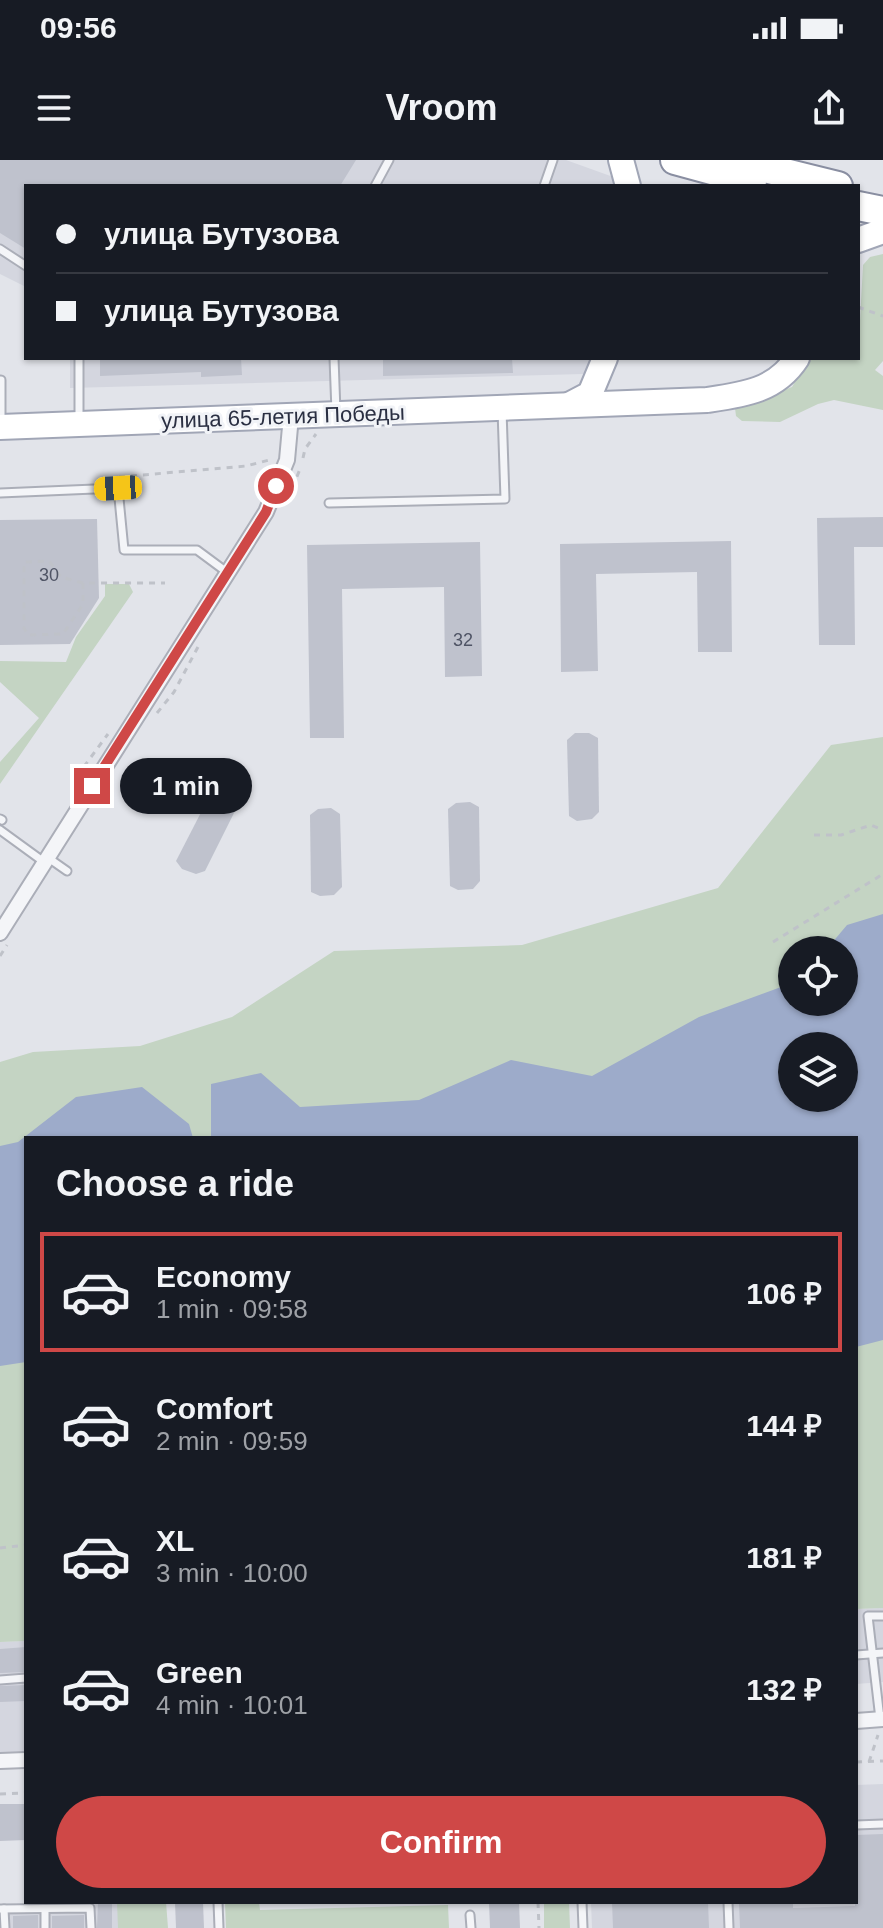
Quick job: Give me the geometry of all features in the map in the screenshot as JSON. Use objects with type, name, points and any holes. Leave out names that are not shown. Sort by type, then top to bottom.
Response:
[{"type":"highway","points":[[675,160],[765,184]]},
{"type":"highway","points":[[732,160],[830,184]]},
{"type":"highway","points":[[860,190],[883,195]]},
{"type":"highway","points":[[860,206],[883,211]]},
{"type":"main road","points":[[621,160],[630,184]]},
{"type":"main road","points":[[632,184],[641,160]]},
{"type":"main road","points":[[860,239],[883,231]]},
{"type":"main road","points":[[567,405],[590,394],[604,360]]},
{"type":"main road","name":"улица 65-летия Победы","points":[[1,427],[707,400],[738,396],[771,385],[795,360]]},
{"type":"street","points":[[0,933],[266,512],[287,460],[291,416]]},
{"type":"street","points":[[858,1721],[881,1724]]},
{"type":"street","points":[[0,1761],[24,1760]]},
{"type":"lane","points":[[376,184],[389,160]]},
{"type":"lane","points":[[545,184],[553,160]]},
{"type":"lane","points":[[0,249],[24,265]]},
{"type":"lane","points":[[79,360],[79,424]]},
{"type":"lane","points":[[334,360],[336,415]]},
{"type":"lane","points":[[1,380],[1,427]]},
{"type":"lane","points":[[329,503],[505,499],[502,408]]},
{"type":"lane","points":[[0,493],[118,488],[124,550],[197,550],[228,573]]},
{"type":"lane","points":[[0,830],[67,871]]},
{"type":"lane","points":[[881,1724],[868,1616],[883,1616]]},
{"type":"lane","points":[[858,1655],[883,1653]]},
{"type":"lane","points":[[0,1680],[24,1678]]},
{"type":"lane","points":[[858,1825],[883,1824]]},
{"type":"lane","points":[[218,1904],[219,1928]]},
{"type":"lane","points":[[582,1904],[583,1928]]},
{"type":"lane","points":[[728,1904],[729,1928]]},
{"type":"lane","points":[[5,1928],[2,1909],[90,1908],[91,1928]]},
{"type":"lane","points":[[45,1909],[45,1928]]},
{"type":"lane","points":[[470,1915],[471,1928]]},
{"type":"path","points":[[860,308],[883,316]]},
{"type":"path","points":[[299,461],[302,461],[311,438],[336,415]]},
{"type":"path","points":[[118,488],[119,477],[123,474],[246,466],[274,459]]},
{"type":"path","points":[[83,583],[83,604],[63,634],[28,635],[24,628],[23,563],[49,561],[61,577],[83,583],[165,583]]},
{"type":"path","points":[[814,835],[841,835],[871,825],[883,830]]},
{"type":"path","points":[[773,942],[883,874]]},
{"type":"path","points":[[0,1548],[24,1545]]},
{"type":"path","points":[[869,1762],[881,1724]]},
{"type":"path","points":[[858,1762],[883,1761]]},
{"type":"path","points":[[0,1794],[24,1793]]},
{"type":"path","points":[[538,1904],[539,1928]]},
{"type":"shaded area","points":[[0,160],[566,160],[616,178],[617,184],[24,184],[24,286],[0,274]]},
{"type":"shaded area","points":[[70,360],[595,360],[593,368],[583,374],[70,388]]},
{"type":"shaded area","points":[[883,1608],[883,1682],[858,1684],[858,1609]]},
{"type":"shaded area","points":[[24,1641],[24,1754],[0,1756],[0,1642]]},
{"type":"shaded area","points":[[883,1784],[883,1928],[592,1928],[591,1904],[858,1904],[858,1785]]},
{"type":"shaded area","points":[[138,1904],[143,1928],[0,1928],[0,1906]]},
{"type":"green space","points":[[883,254],[883,361],[875,370],[883,376],[883,410],[834,400],[780,422],[742,421],[736,416],[735,408],[792,387],[808,360],[860,360],[863,265],[870,257]]},
{"type":"green space","points":[[105,584],[129,584],[133,592],[0,784],[0,762],[39,718],[0,682],[0,661],[66,662],[76,637],[105,596]]},
{"type":"green space","points":[[883,737],[883,1608],[858,1609],[858,1136],[24,1136],[24,1641],[0,1642],[0,1062],[33,1052],[140,1046],[232,1017],[334,951],[522,945],[718,888],[831,745]]},
{"type":"green space","points":[[117,1904],[166,1904],[168,1928],[118,1928]]},
{"type":"green space","points":[[225,1904],[259,1904],[260,1910],[448,1905],[449,1928],[226,1928]]},
{"type":"green space","points":[[544,1904],[569,1904],[570,1928],[544,1928]]},
{"type":"water","points":[[883,914],[883,1340],[858,1346],[858,1136],[211,1136],[211,1084],[261,1073],[300,1107],[419,1100],[511,1060],[592,1076],[699,1017],[778,988],[778,1016],[858,1016],[858,936],[838,936],[847,925]]},
{"type":"water","points":[[142,1087],[189,1124],[192,1136],[26,1136],[76,1097]]},
{"type":"water","points":[[24,1137],[24,1362],[0,1366],[0,1146]]},
{"type":"building","points":[[0,160],[356,160],[341,184],[24,184],[24,248],[0,233]]},
{"type":"building","points":[[100,360],[241,360],[242,375],[201,377],[201,372],[100,376]]},
{"type":"building","points":[[383,360],[512,360],[513,373],[383,376]]},
{"type":"building","points":[[883,517],[883,547],[854,547],[855,645],[819,645],[817,518]]},
{"type":"building","points":[[97,519],[99,598],[70,644],[0,645],[0,520]]},
{"type":"building","points":[[731,541],[732,652],[698,652],[697,572],[596,574],[598,671],[561,672],[560,544]]},
{"type":"building","points":[[480,542],[482,676],[445,677],[444,587],[342,589],[344,738],[310,738],[307,545]]},
{"type":"building","points":[[575,733],[589,733],[598,738],[599,812],[592,819],[577,821],[569,816],[567,740]]},
{"type":"building","points":[[221,791],[233,796],[238,805],[205,871],[196,874],[182,869],[176,861],[211,793]]},
{"type":"building","points":[[470,802],[479,807],[480,881],[473,889],[458,890],[450,886],[448,809],[456,803]]},
{"type":"building","points":[[331,808],[340,814],[342,887],[334,895],[320,896],[311,892],[310,815],[318,809]]},
{"type":"building","points":[[24,1647],[24,1672],[0,1673],[0,1649]]},
{"type":"building","points":[[24,1685],[24,1701],[0,1702],[0,1686]]},
{"type":"building","points":[[0,1804],[24,1804],[24,1840],[0,1841]]},
{"type":"building","points":[[883,1834],[883,1928],[740,1928],[739,1904],[793,1904],[793,1908],[858,1904],[858,1835]]},
{"type":"building","points":[[98,1904],[112,1904],[112,1928],[97,1928]]},
{"type":"building","points":[[175,1904],[203,1904],[204,1928],[176,1928]]},
{"type":"building","points":[[489,1904],[519,1904],[520,1928],[490,1928]]},
{"type":"building","points":[[612,1904],[708,1904],[709,1928],[613,1928]]},
{"type":"building","points":[[38,1915],[38,1928],[13,1928],[13,1916]]},
{"type":"building","points":[[84,1915],[84,1928],[52,1928],[52,1916]]},
{"type":"route","points":[[92,786],[266,512],[276,486]]}]
